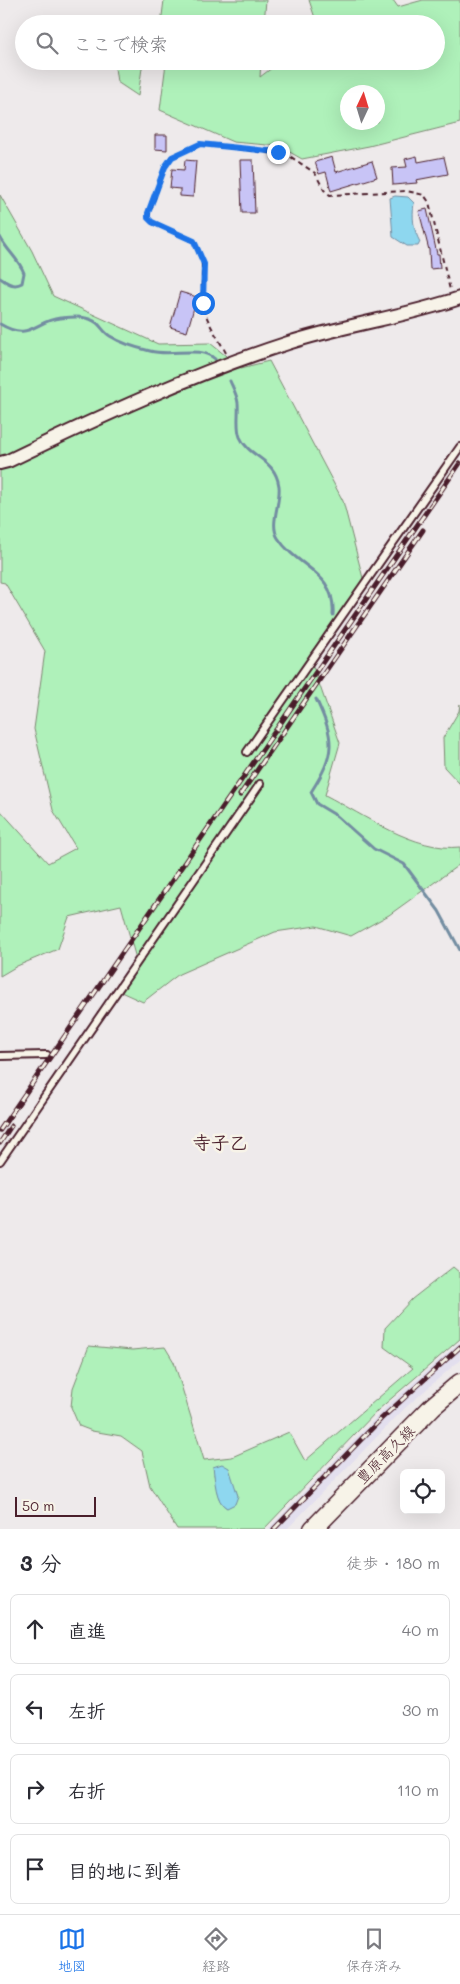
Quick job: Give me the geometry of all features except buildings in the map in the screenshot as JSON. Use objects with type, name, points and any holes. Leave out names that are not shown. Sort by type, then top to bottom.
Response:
[{"type":"main road","name":"豊原高久線","points":[[313,1529],[433,1406],[460,1383]]},
{"type":"street","points":[[0,463],[124,407],[232,363],[289,343],[456,299]]},
{"type":"lane","points":[[247,752],[460,447]]},
{"type":"lane","points":[[0,1160],[68,1055],[260,784]]},
{"type":"lane","points":[[0,1056],[47,1055]]},
{"type":"path","points":[[232,363],[207,318],[203,303],[204,264],[194,241],[152,222],[148,218],[148,213],[165,167],[172,157],[200,144],[288,155],[315,173],[324,190],[330,195],[407,191],[424,195],[429,202],[456,299]]},
{"type":"shaded area","points":[[460,1342],[460,1360],[405,1408],[287,1529],[268,1529],[391,1402]]},
{"type":"green space","points":[[164,0],[266,0],[265,15],[162,15]]},
{"type":"green space","points":[[309,0],[393,0],[398,7],[423,0],[460,0],[460,123],[369,146],[302,159],[279,146],[233,142],[160,110],[165,70],[260,70],[260,77],[269,70],[445,70],[445,15],[314,15]]},
{"type":"green space","points":[[115,70],[142,70],[138,96],[117,82]]},
{"type":"green space","points":[[0,195],[32,251],[53,296],[158,344],[210,343],[241,368],[269,361],[343,501],[364,582],[309,655],[340,743],[325,795],[373,822],[408,838],[425,844],[460,847],[460,864],[389,915],[351,936],[316,926],[275,932],[179,974],[143,1002],[121,992],[138,966],[121,905],[69,917],[58,949],[17,966],[0,976],[0,810],[48,863],[76,848],[53,810],[34,729],[45,651],[5,583],[0,582]]},
{"type":"green space","points":[[460,704],[460,784],[444,767],[443,738],[459,711]]},
{"type":"green space","points":[[453,1267],[460,1273],[460,1339],[378,1410],[264,1529],[177,1529],[150,1486],[142,1451],[121,1436],[92,1431],[79,1426],[71,1407],[73,1388],[89,1346],[132,1350],[165,1347],[174,1362],[204,1460],[232,1457],[289,1432],[305,1461],[413,1368],[384,1347],[385,1328],[412,1299]],"holes":[[[214,1474],[232,1482],[238,1496],[227,1508],[219,1498]]]},
{"type":"water","points":[[395,196],[408,197],[414,203],[414,223],[420,242],[418,246],[407,246],[393,237],[390,198]]},
{"type":"water","points":[[222,1464],[229,1468],[238,1496],[235,1504],[227,1508],[218,1496],[213,1467]]},
{"type":"waterway","points":[[0,237],[24,273],[22,283],[16,285],[0,278]]},
{"type":"waterway","points":[[0,324],[10,329],[25,331],[51,320],[79,317],[93,320],[114,339],[135,347],[167,353],[202,353],[215,359]]},
{"type":"waterway","points":[[230,381],[237,400],[240,437],[249,450],[267,464],[277,477],[279,493],[275,526],[278,538],[295,557],[322,579],[332,600],[333,615]]},
{"type":"waterway","points":[[316,699],[327,725],[330,746],[325,767],[311,792],[317,804],[337,816],[374,849],[404,864],[439,911],[460,950]]},
{"type":"railway","points":[[0,1130],[460,463]]},
{"type":"railway","points":[[240,795],[423,530]]},
{"type":"railway","points":[[0,1143],[11,1126]]},
{"type":"railway","points":[[274,1529],[381,1419],[460,1347]]},
{"type":"district","name":"寺子乙","points":[[220,1142]]},
{"type":"route","points":[[203,303],[204,264],[194,241],[152,222],[148,218],[148,213],[165,167],[172,157],[200,144],[218,145],[234,149],[278,152]]}]
